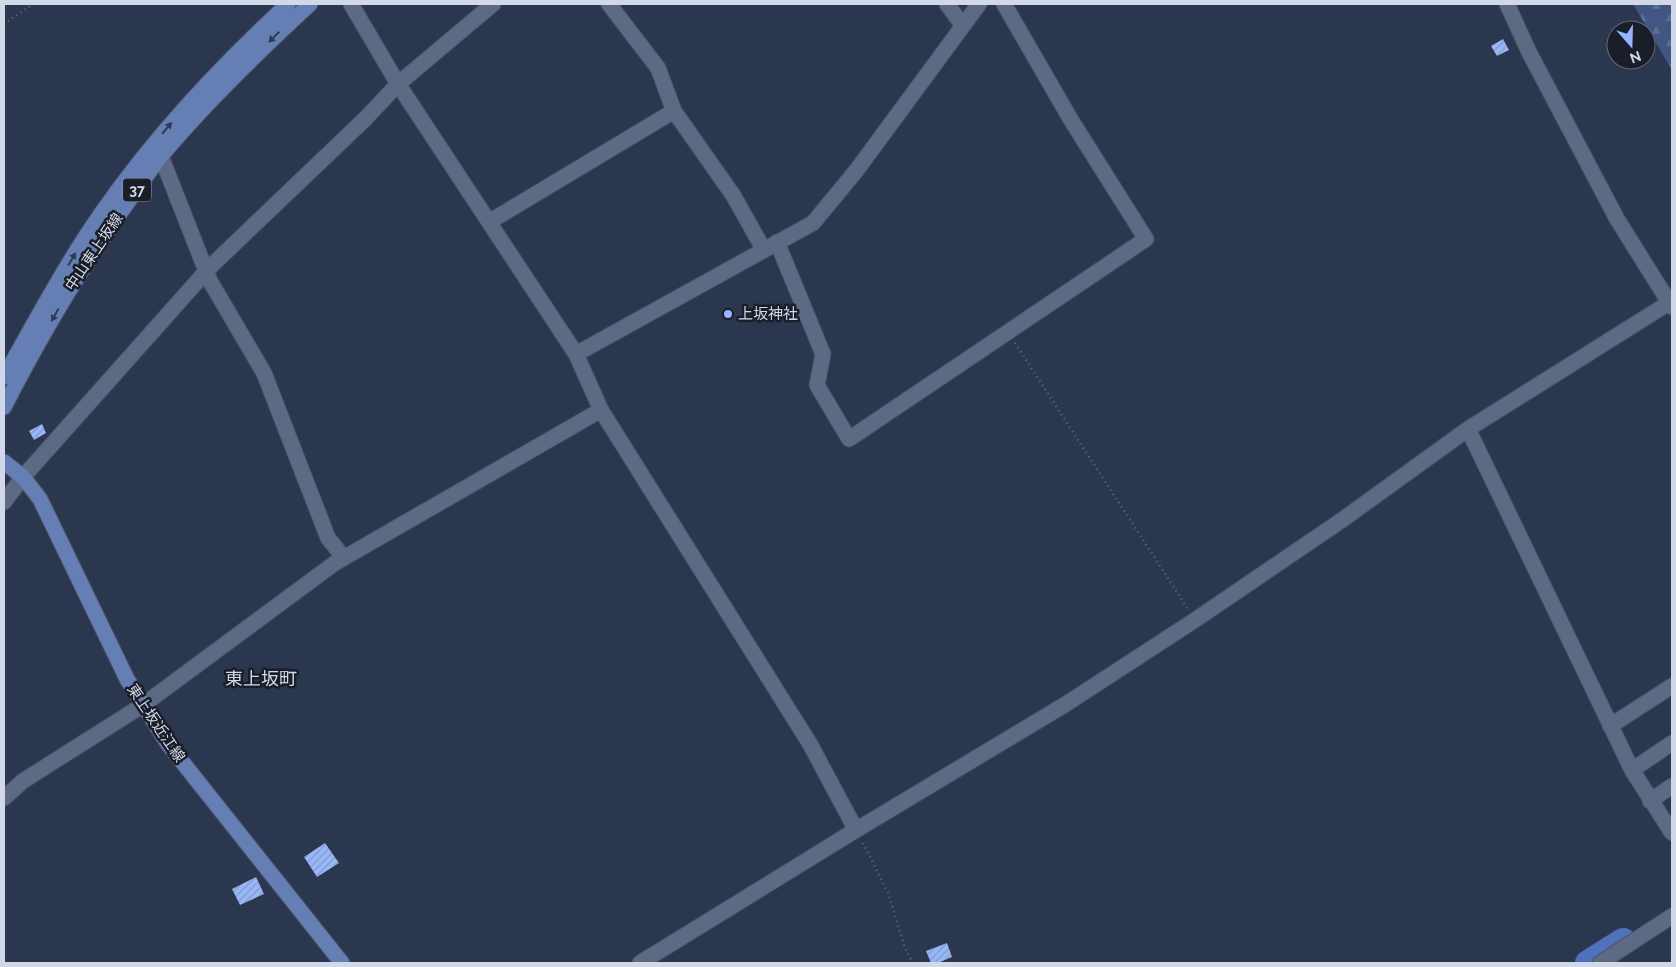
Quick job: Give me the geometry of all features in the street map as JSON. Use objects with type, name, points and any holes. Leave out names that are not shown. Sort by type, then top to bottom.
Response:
[{"type":"main road","name":"中山東上坂線","points":[[4,407],[63,299],[187,104],[288,4]]},
{"type":"main road","name":"中山東上坂線","points":[[4,377],[84,239],[156,152],[197,116],[246,65],[310,4]]},
{"type":"main road","name":"東上坂近江線","points":[[4,462],[22,477],[40,499],[127,679],[168,744],[342,963]]},
{"type":"street","points":[[351,4],[398,84],[576,354],[601,410],[810,744],[856,830]]},
{"type":"street","points":[[4,502],[22,477],[206,271],[365,119],[398,84],[494,4]]},
{"type":"street","points":[[609,4],[658,68],[674,112],[771,246],[822,354],[817,385],[850,439],[1146,239],[1071,120],[1004,4]]},
{"type":"street","points":[[947,4],[963,26]]},
{"type":"street","points":[[576,354],[813,223],[856,171],[979,4]]},
{"type":"street","points":[[640,963],[1066,704],[1195,620],[1342,520],[1468,429],[1672,303],[1617,219],[1529,52],[1507,4]]},
{"type":"street","points":[[489,222],[674,112]]},
{"type":"street","points":[[156,152],[210,281],[264,373],[328,538],[344,558]]},
{"type":"street","points":[[4,798],[24,781],[143,705],[335,563],[601,410]]},
{"type":"street","points":[[1468,429],[1632,770],[1672,833]]},
{"type":"street","points":[[1610,726],[1672,686]]},
{"type":"street","points":[[1632,770],[1672,743]]},
{"type":"street","points":[[1650,801],[1672,786]]},
{"type":"street","points":[[1600,963],[1672,916]]},
{"type":"path","points":[[4,24],[33,4]]},
{"type":"path","points":[[1009,332],[1195,620]]},
{"type":"path","points":[[856,830],[888,893],[905,948],[913,963]]},
{"type":"green space","points":[[1633,4],[1672,4],[1672,70],[1656,43],[1656,20],[1642,20]]},
{"type":"building","points":[[1503,39],[1509,50],[1497,56],[1491,46]]},
{"type":"building","points":[[42,424],[46,433],[34,440],[29,431]]},
{"type":"building","points":[[325,843],[339,863],[317,877],[304,857]]},
{"type":"building","points":[[256,877],[264,894],[240,905],[232,889]]},
{"type":"building","points":[[947,943],[952,957],[938,963],[931,963],[926,951]]},
{"type":"waterway","points":[[1588,963],[1623,941]]},
{"type":"place","name":"上坂神社","points":[[728,314]]},
{"type":"district","name":"東上坂町","points":[[261,679]]}]
